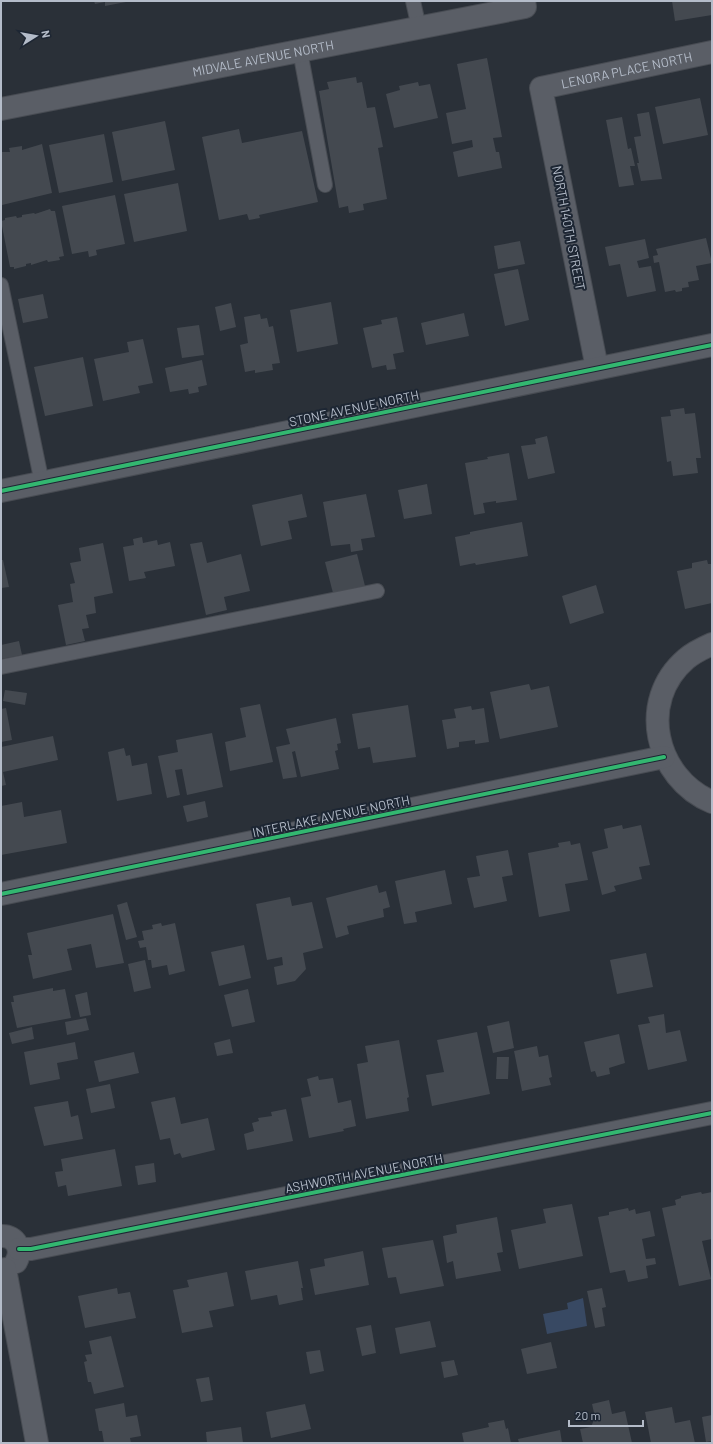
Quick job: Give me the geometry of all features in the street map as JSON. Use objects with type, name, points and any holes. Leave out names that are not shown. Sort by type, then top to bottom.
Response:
[{"type":"street","name":"MIDVALE AVENUE NORTH","points":[[1,109],[419,28],[524,4]]},
{"type":"street","name":"LENORA PLACE NORTH","points":[[541,88],[712,52]]},
{"type":"street","name":"NORTH 140TH STREET","points":[[541,88],[597,368]]},
{"type":"street","name":"STONE AVENUE NORTH","points":[[1,491],[712,345]]},
{"type":"street","points":[[707,800],[685,785],[673,772],[664,757],[657,732],[658,705],[665,687],[676,670],[696,651],[712,644]]},
{"type":"street","name":"INTERLAKE AVENUE NORTH","points":[[1,894],[664,757]]},
{"type":"street","name":"ASHWORTH AVENUE NORTH","points":[[19,1249],[30,1249],[68,1242],[712,1113]]},
{"type":"street","points":[[1,1236],[13,1240],[19,1249],[19,1254],[14,1264],[3,1269],[37,1443]]},
{"type":"lane","points":[[413,1],[419,28]]},
{"type":"lane","points":[[300,51],[325,185]]},
{"type":"lane","points":[[1,285],[42,483]]},
{"type":"lane","points":[[1,667],[377,591]]},
{"type":"water","points":[[583,1298],[587,1326],[547,1334],[543,1314],[568,1309],[567,1303]]},
{"type":"building","points":[[94,1],[126,2],[105,6],[105,2],[95,4]]},
{"type":"building","points":[[672,1],[712,1],[712,15],[675,21]]},
{"type":"building","points":[[487,58],[502,137],[493,138],[496,152],[499,152],[502,168],[458,177],[453,152],[473,147],[472,140],[452,144],[446,113],[466,109],[457,64]]},
{"type":"building","points":[[356,77],[357,83],[362,82],[367,108],[375,107],[383,147],[378,148],[387,199],[363,204],[364,210],[349,213],[348,206],[339,208],[319,91],[329,89],[327,82]]},
{"type":"building","points":[[418,82],[419,86],[430,84],[438,118],[394,128],[386,94],[400,90],[399,86]]},
{"type":"building","points":[[700,98],[708,135],[663,144],[655,107]]},
{"type":"building","points":[[649,112],[662,179],[641,181],[634,137],[641,136],[637,114]]},
{"type":"building","points":[[622,117],[628,149],[631,148],[635,166],[630,166],[634,185],[619,187],[606,120]]},
{"type":"building","points":[[165,121],[175,170],[122,181],[112,132]]},
{"type":"building","points":[[239,129],[242,143],[302,131],[318,202],[259,215],[260,218],[249,220],[247,214],[219,220],[202,137]]},
{"type":"building","points":[[104,134],[113,182],[59,193],[49,145]]},
{"type":"building","points":[[42,144],[52,193],[2,205],[1,152],[10,152],[9,148],[22,146],[22,150]]},
{"type":"building","points":[[178,183],[187,231],[134,242],[124,194]]},
{"type":"building","points":[[115,195],[125,244],[96,250],[97,255],[89,257],[88,251],[72,254],[62,206]]},
{"type":"building","points":[[50,209],[51,211],[55,211],[64,256],[59,257],[60,260],[48,262],[47,260],[31,265],[31,263],[14,269],[14,267],[10,267],[1,221],[5,220],[5,218],[16,216],[17,218],[22,217],[22,215],[35,214]]},
{"type":"building","points":[[706,238],[712,263],[696,266],[699,280],[688,282],[689,287],[682,288],[682,291],[676,292],[675,290],[665,292],[659,262],[654,263],[653,256],[658,255],[656,249]]},
{"type":"building","points":[[645,239],[649,258],[637,261],[639,268],[651,266],[656,291],[627,297],[620,264],[609,266],[605,247]]},
{"type":"building","points":[[520,241],[525,264],[498,269],[494,246]]},
{"type":"building","points":[[518,269],[529,320],[505,326],[494,274]]},
{"type":"building","points":[[43,294],[48,318],[23,323],[18,299]]},
{"type":"building","points":[[331,302],[338,344],[297,352],[290,310]]},
{"type":"building","points":[[231,303],[236,327],[220,331],[215,307]]},
{"type":"building","points":[[464,313],[469,336],[426,345],[421,323]]},
{"type":"building","points":[[260,314],[261,319],[267,318],[269,327],[273,326],[280,363],[272,364],[273,370],[255,373],[255,370],[245,372],[240,345],[248,343],[244,317]]},
{"type":"building","points":[[397,317],[404,352],[393,354],[396,369],[387,370],[386,365],[372,368],[363,328],[382,324],[381,320]]},
{"type":"building","points":[[199,325],[204,355],[182,358],[177,328]]},
{"type":"building","points":[[143,339],[153,383],[138,386],[140,393],[103,401],[94,359],[129,352],[127,342]]},
{"type":"building","points":[[83,357],[93,406],[45,416],[34,367]]},
{"type":"building","points":[[202,360],[207,385],[198,387],[199,392],[189,394],[188,389],[170,392],[165,368]]},
{"type":"building","points":[[684,408],[685,414],[695,413],[701,458],[696,458],[698,473],[673,476],[671,461],[667,462],[661,417],[671,416],[670,410]]},
{"type":"building","points":[[547,436],[555,473],[528,479],[521,446],[536,444],[535,439]]},
{"type":"building","points":[[509,453],[517,500],[483,503],[485,513],[474,515],[465,463]]},
{"type":"building","points":[[427,484],[432,514],[404,519],[398,490]]},
{"type":"building","points":[[302,494],[307,517],[288,521],[292,539],[261,546],[252,505]]},
{"type":"building","points":[[366,494],[375,537],[361,539],[363,550],[351,552],[350,544],[331,546],[323,502]]},
{"type":"building","points":[[522,522],[528,556],[476,565],[475,563],[460,566],[455,537],[470,534],[470,532]]},
{"type":"building","points":[[142,537],[143,543],[157,540],[158,545],[170,542],[175,566],[144,572],[146,578],[129,581],[123,547],[134,545],[133,539]]},
{"type":"building","points":[[202,542],[207,563],[241,554],[250,591],[224,597],[227,610],[206,615],[190,544]]},
{"type":"building","points":[[103,543],[113,593],[94,597],[96,613],[86,615],[89,628],[82,629],[85,641],[66,645],[58,605],[73,602],[70,584],[75,583],[70,563],[81,561],[79,548]]},
{"type":"building","points":[[357,554],[365,586],[333,593],[325,562]]},
{"type":"building","points":[[1,560],[3,560],[9,587],[1,588]]},
{"type":"building","points":[[707,560],[708,564],[712,564],[712,603],[685,609],[677,571],[692,568],[692,563]]},
{"type":"building","points":[[596,585],[604,613],[570,624],[562,596]]},
{"type":"building","points":[[19,641],[22,655],[1,659],[1,645]]},
{"type":"building","points":[[529,684],[531,690],[549,686],[558,727],[500,739],[490,692]]},
{"type":"building","points":[[5,690],[27,693],[25,705],[3,701]]},
{"type":"building","points":[[260,704],[273,762],[230,771],[225,742],[246,737],[240,708]]},
{"type":"building","points":[[408,705],[416,757],[373,763],[370,747],[358,749],[352,714]]},
{"type":"building","points":[[471,706],[472,710],[484,708],[489,742],[475,744],[475,740],[459,742],[459,747],[447,749],[442,720],[456,718],[454,709]]},
{"type":"building","points":[[6,708],[12,740],[1,742],[1,709]]},
{"type":"building","points":[[336,718],[341,743],[337,744],[338,750],[335,751],[339,769],[301,777],[295,751],[292,752],[297,777],[283,779],[276,747],[290,744],[286,729]]},
{"type":"building","points":[[212,733],[223,787],[187,795],[182,769],[175,770],[180,795],[167,798],[158,756],[178,752],[176,740]]},
{"type":"building","points":[[53,736],[58,760],[3,772],[6,785],[1,786],[1,747]]},
{"type":"building","points":[[124,748],[126,756],[130,755],[132,766],[147,763],[152,794],[117,801],[108,752]]},
{"type":"building","points":[[205,801],[208,817],[187,822],[183,806]]},
{"type":"building","points":[[22,802],[24,817],[61,810],[67,843],[1,855],[1,806]]},
{"type":"building","points":[[622,825],[623,829],[641,825],[650,865],[639,867],[642,879],[614,886],[616,891],[602,895],[592,852],[608,848],[604,829]]},
{"type":"building","points":[[570,841],[571,845],[580,843],[588,880],[565,884],[570,911],[539,917],[528,853],[559,847],[558,843]]},
{"type":"building","points":[[508,850],[513,875],[502,877],[507,901],[474,908],[467,878],[480,876],[476,856]]},
{"type":"building","points":[[445,870],[452,904],[415,912],[417,922],[404,924],[395,881]]},
{"type":"building","points":[[377,885],[379,893],[386,891],[390,907],[383,909],[384,917],[347,926],[349,934],[336,938],[326,898]]},
{"type":"building","points":[[290,897],[292,906],[312,902],[323,948],[303,953],[306,969],[295,981],[277,985],[274,967],[283,965],[282,957],[267,960],[256,904]]},
{"type":"building","points":[[127,902],[137,937],[126,940],[117,905]]},
{"type":"building","points":[[113,914],[124,963],[96,968],[91,944],[67,949],[72,970],[33,979],[28,955],[32,955],[27,933]]},
{"type":"building","points":[[161,923],[162,926],[175,923],[185,971],[169,975],[167,965],[152,968],[151,960],[148,960],[146,947],[140,948],[138,941],[144,940],[142,931],[153,929],[152,925]]},
{"type":"building","points":[[244,945],[251,978],[219,986],[211,952]]},
{"type":"building","points":[[646,953],[653,987],[617,994],[610,960]]},
{"type":"building","points":[[145,960],[151,988],[134,992],[128,964]]},
{"type":"building","points":[[53,988],[53,991],[65,989],[71,1018],[17,1028],[11,1002],[14,1002],[13,996]]},
{"type":"building","points":[[248,989],[255,1022],[232,1027],[224,995]]},
{"type":"building","points":[[87,992],[91,1015],[80,1017],[75,995]]},
{"type":"building","points":[[664,1014],[666,1033],[680,1030],[687,1061],[648,1070],[638,1025],[650,1023],[648,1017]]},
{"type":"building","points":[[86,1018],[89,1030],[67,1035],[65,1022]]},
{"type":"building","points":[[509,1021],[514,1048],[493,1053],[487,1026]]},
{"type":"building","points":[[32,1027],[34,1039],[12,1044],[9,1033]]},
{"type":"building","points":[[477,1032],[490,1094],[432,1106],[426,1075],[444,1072],[437,1040]]},
{"type":"building","points":[[619,1034],[625,1063],[609,1068],[610,1074],[597,1077],[595,1071],[591,1072],[584,1042]]},
{"type":"building","points":[[230,1039],[233,1053],[217,1056],[214,1043]]},
{"type":"building","points":[[399,1040],[409,1097],[407,1098],[409,1111],[366,1119],[357,1064],[368,1062],[365,1046]]},
{"type":"building","points":[[75,1042],[78,1059],[57,1063],[60,1079],[30,1085],[24,1052]]},
{"type":"building","points":[[537,1046],[539,1057],[548,1055],[552,1077],[549,1078],[551,1085],[522,1091],[514,1051]]},
{"type":"building","points":[[134,1052],[139,1073],[99,1082],[94,1061]]},
{"type":"building","points":[[497,1057],[509,1057],[508,1079],[496,1079]]},
{"type":"building","points":[[318,1076],[319,1080],[333,1078],[338,1103],[351,1100],[356,1126],[343,1129],[344,1131],[309,1138],[301,1098],[311,1096],[307,1079]]},
{"type":"building","points":[[110,1084],[115,1108],[91,1113],[86,1089]]},
{"type":"building","points":[[175,1097],[181,1124],[208,1118],[215,1150],[182,1158],[180,1153],[174,1155],[170,1138],[160,1140],[151,1102]]},
{"type":"building","points":[[68,1101],[71,1117],[78,1115],[83,1139],[44,1146],[34,1107]]},
{"type":"building","points":[[286,1109],[293,1141],[247,1150],[244,1134],[254,1131],[252,1123],[259,1121],[258,1118],[272,1116],[271,1112]]},
{"type":"building","points":[[115,1149],[122,1186],[68,1196],[66,1185],[58,1187],[55,1172],[63,1171],[61,1159]]},
{"type":"building","points":[[154,1163],[156,1182],[138,1185],[135,1166]]},
{"type":"building","points":[[701,1192],[702,1194],[712,1192],[712,1239],[702,1241],[711,1279],[679,1286],[662,1208],[676,1205],[675,1200],[681,1198],[681,1196]]},
{"type":"building","points":[[572,1204],[583,1256],[519,1269],[511,1230],[546,1223],[543,1209]]},
{"type":"building","points":[[628,1208],[629,1211],[635,1209],[636,1214],[650,1211],[655,1236],[642,1239],[646,1259],[655,1258],[656,1264],[646,1266],[648,1278],[628,1282],[625,1270],[610,1273],[598,1217],[609,1215],[609,1212]]},
{"type":"building","points":[[497,1217],[503,1252],[497,1253],[501,1271],[456,1279],[453,1261],[447,1263],[443,1236],[457,1233],[456,1225]]},
{"type":"building","points":[[433,1240],[444,1286],[400,1294],[396,1277],[388,1278],[382,1248]]},
{"type":"building","points":[[363,1251],[369,1285],[315,1295],[310,1269],[325,1266],[324,1259]]},
{"type":"building","points":[[298,1261],[303,1288],[301,1288],[303,1300],[279,1305],[277,1295],[251,1300],[245,1271]]},
{"type":"building","points":[[227,1272],[234,1306],[209,1311],[213,1327],[182,1333],[173,1290],[189,1287],[187,1280]]},
{"type":"building","points":[[117,1288],[118,1294],[130,1292],[136,1318],[85,1328],[78,1296]]},
{"type":"building","points":[[602,1288],[606,1307],[602,1308],[605,1326],[595,1328],[587,1291]]},
{"type":"building","points":[[430,1321],[436,1347],[400,1354],[395,1328]]},
{"type":"building","points":[[371,1325],[376,1353],[362,1356],[356,1328]]},
{"type":"building","points":[[111,1336],[124,1387],[94,1394],[91,1382],[88,1382],[84,1362],[87,1361],[85,1355],[92,1354],[89,1341]]},
{"type":"building","points":[[551,1342],[557,1368],[527,1374],[521,1349]]},
{"type":"building","points":[[320,1350],[324,1371],[310,1374],[306,1352]]},
{"type":"building","points":[[454,1360],[458,1375],[444,1378],[441,1362]]},
{"type":"building","points":[[209,1377],[213,1400],[201,1402],[196,1379]]},
{"type":"building","points":[[609,1400],[612,1414],[625,1411],[632,1443],[583,1443],[580,1429],[591,1427],[595,1417],[592,1404]]},
{"type":"building","points":[[124,1403],[126,1417],[137,1415],[141,1436],[130,1438],[131,1443],[104,1443],[102,1431],[99,1431],[95,1409]]},
{"type":"building","points":[[305,1404],[311,1429],[271,1438],[266,1412]]},
{"type":"building","points":[[672,1407],[675,1423],[690,1420],[695,1443],[651,1443],[645,1412]]},
{"type":"building","points":[[712,1415],[712,1441],[706,1442],[702,1417]]},
{"type":"building","points":[[504,1420],[506,1429],[508,1428],[511,1443],[464,1443],[462,1433],[489,1427],[488,1423]]},
{"type":"building","points":[[241,1427],[243,1443],[207,1443],[206,1432]]},
{"type":"building","points":[[560,1430],[562,1443],[519,1443],[518,1439]]},
{"type":"cycle path","points":[[1,491],[712,345]]},
{"type":"cycle path","points":[[1,894],[664,757]]},
{"type":"cycle path","points":[[19,1249],[31,1249],[712,1113]]}]
